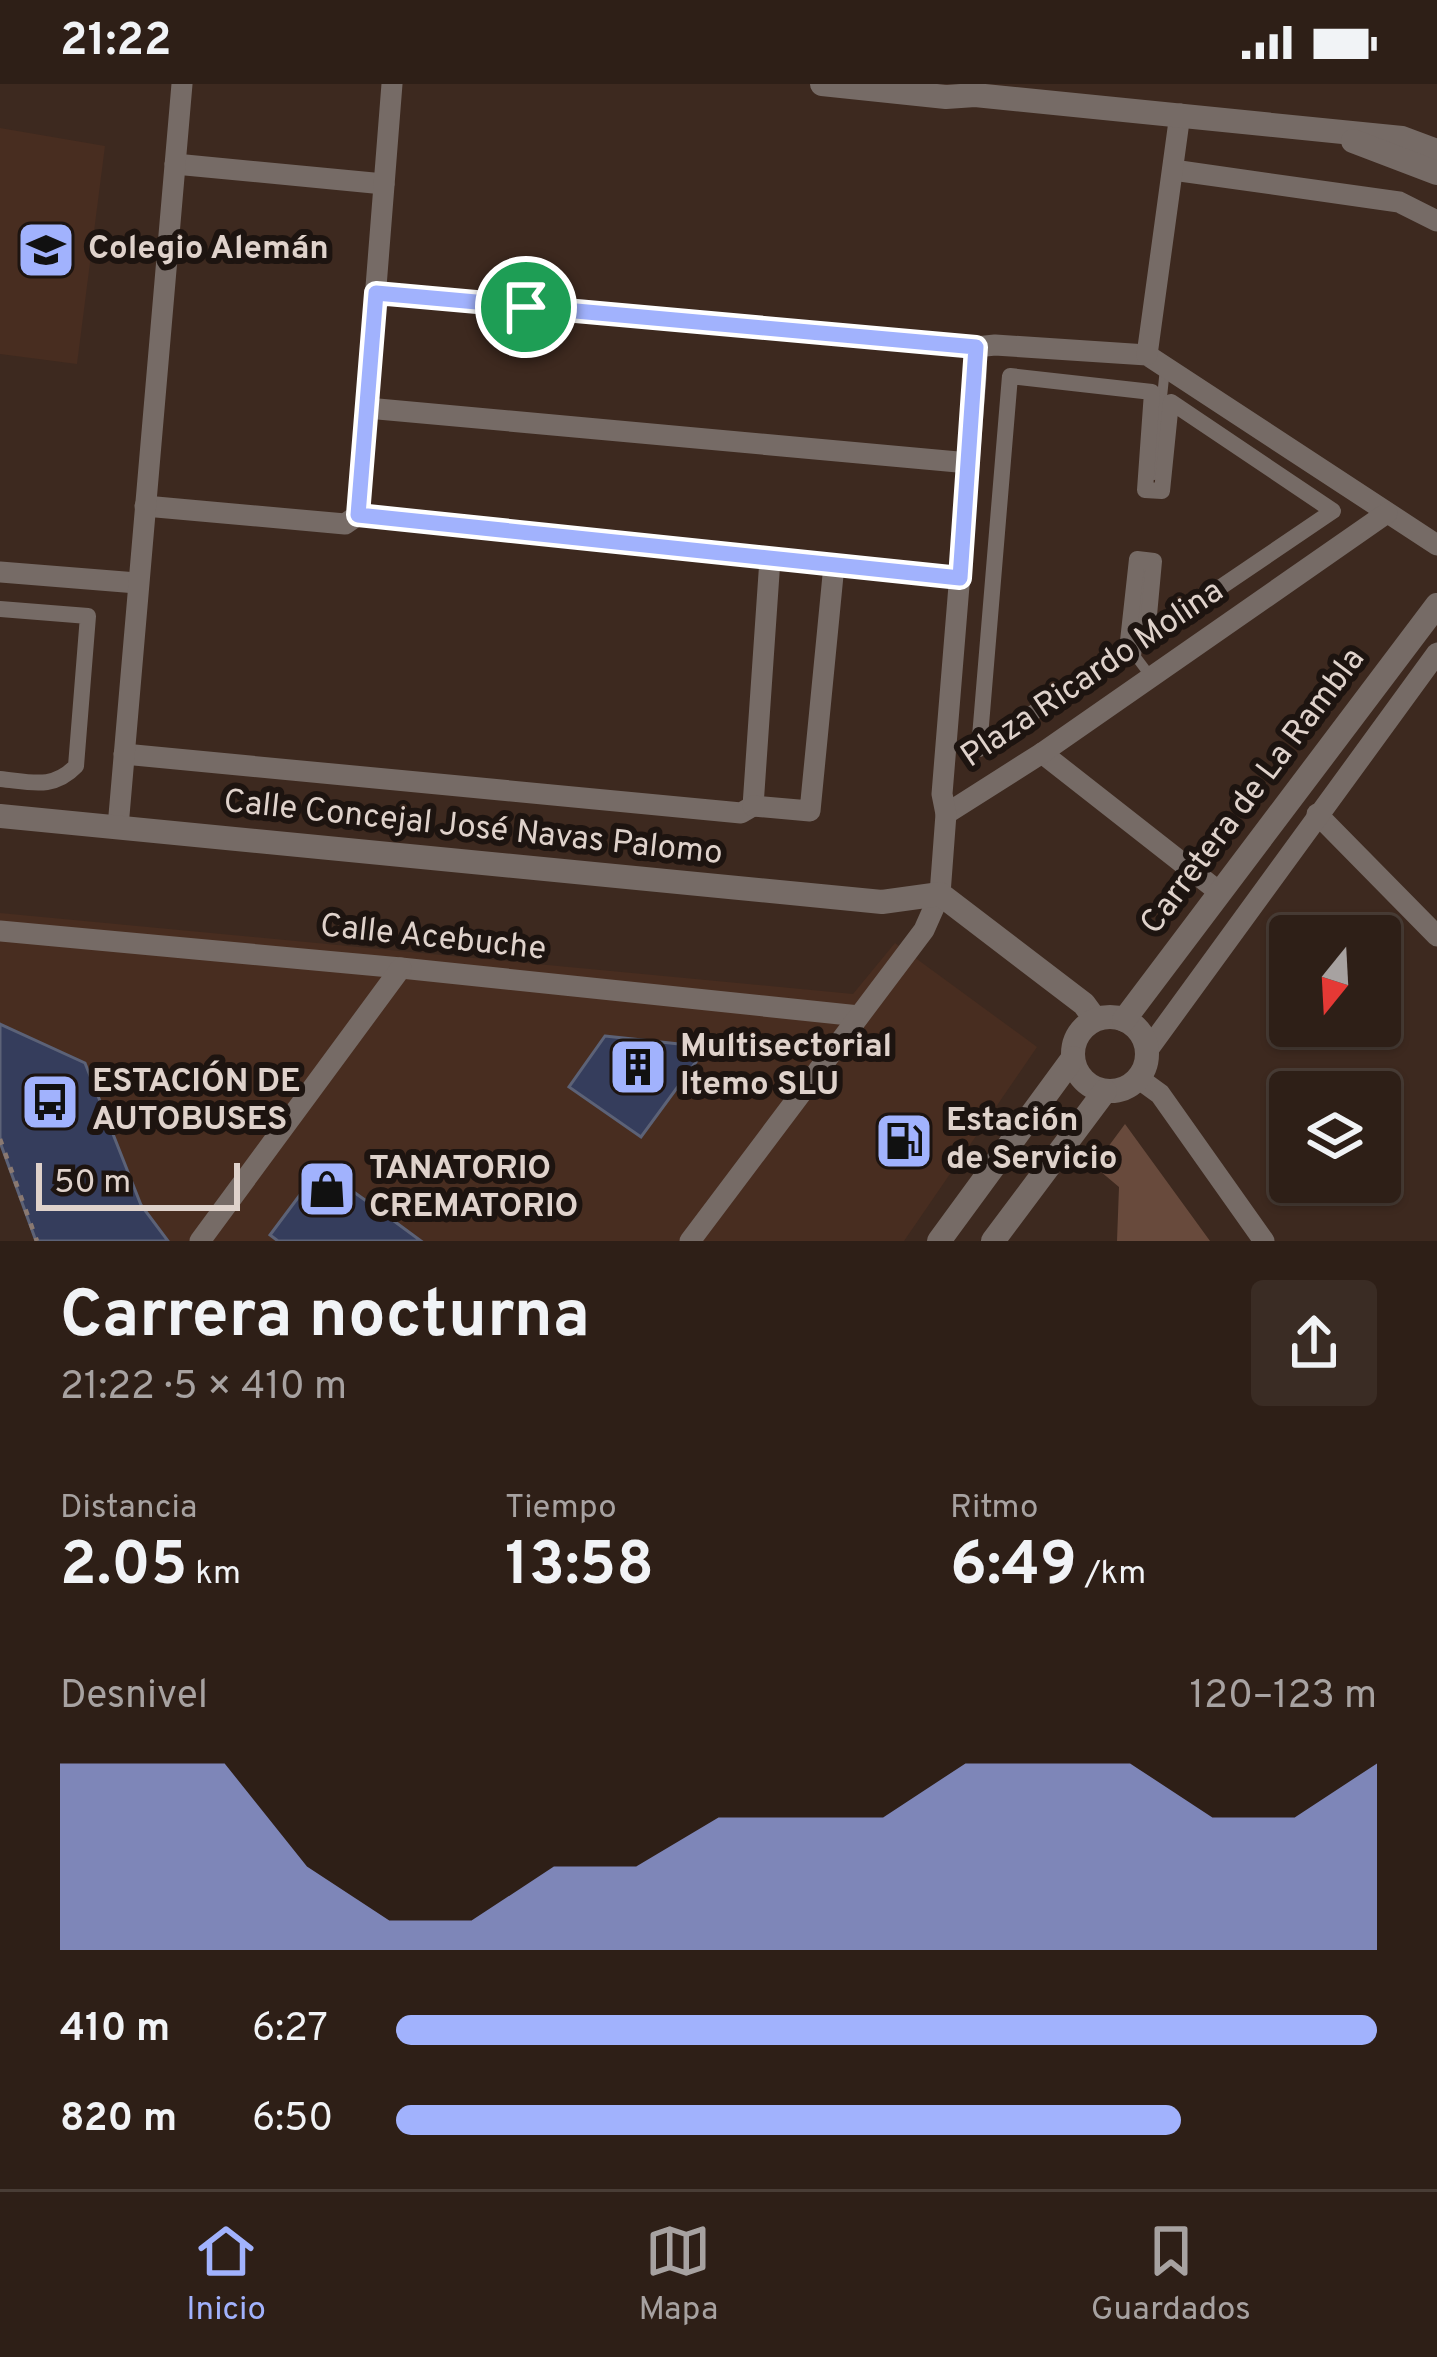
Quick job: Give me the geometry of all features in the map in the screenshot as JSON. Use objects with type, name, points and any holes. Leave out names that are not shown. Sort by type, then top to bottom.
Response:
[{"type":"street","points":[[118,827],[182,84]]},
{"type":"street","points":[[358,515],[392,84]]},
{"type":"street","points":[[821,84],[946,98],[970,89],[1402,138],[1437,151]]},
{"type":"street","points":[[1156,361],[1180,114]]},
{"type":"street","points":[[1329,132],[1437,173]]},
{"type":"street","points":[[176,164],[384,184]]},
{"type":"street","points":[[1173,170],[1399,202],[1437,221]]},
{"type":"street","points":[[376,293],[1156,361],[1437,545]]},
{"type":"street","name":"Plaza Ricardo Molina","points":[[976,347],[942,794],[946,814],[1042,753],[1388,513]]},
{"type":"street","name":"Plaza Ricardo Molina","points":[[1010,376],[1152,392],[1145,490],[1162,491],[1171,402],[1333,512],[1147,637],[1154,561],[1137,559],[1127,650],[979,749],[1010,376]]},
{"type":"street","points":[[367,407],[969,463]]},
{"type":"street","points":[[145,506],[345,524],[358,515],[960,578]]},
{"type":"street","points":[[753,806],[770,559]]},
{"type":"street","points":[[124,754],[741,813],[753,806],[810,811],[834,565]]},
{"type":"street","points":[[0,572],[137,583]]},
{"type":"street","name":"Carretera de La Rambla","points":[[1124,1019],[1437,605]]},
{"type":"street","points":[[0,609],[88,616],[76,766],[64,778],[47,783],[0,779]]},
{"type":"street","name":"Carretera de La Rambla","points":[[1148,1051],[1437,653]]},
{"type":"street","points":[[1042,753],[1218,891]]},
{"type":"street","points":[[690,1241],[924,930],[940,894],[946,814]]},
{"type":"street","points":[[1317,814],[1437,936]]},
{"type":"street","name":"Calle Concejal José Navas Palomo","points":[[0,817],[882,902],[940,894]]},
{"type":"street","points":[[940,894],[1084,1004],[1095,1019]]},
{"type":"street","name":"Calle Acebuche","points":[[0,931],[859,1016]]},
{"type":"street","points":[[200,1241],[401,968]]},
{"type":"street","points":[[1107,1016],[1124,1019],[1138,1029],[1148,1051],[1138,1078],[1118,1090],[1105,1091],[1083,1080],[1073,1058],[1078,1034],[1095,1019],[1107,1016]]},
{"type":"street","points":[[939,1241],[1073,1058]]},
{"type":"street","points":[[1138,1078],[1160,1094],[1264,1241]]},
{"type":"street","points":[[993,1241],[1105,1091]]},
{"type":"lane","points":[[1153,484],[1156,361]]},
{"type":"lane","points":[[1144,565],[1136,657],[1151,677]]},
{"type":"path","points":[[0,1139],[37,1241]]},
{"type":"shaded area","name":"Colegio Alemán","points":[[0,128],[105,146],[77,364],[0,354]]},
{"type":"shaded area","points":[[0,913],[853,994],[895,943],[1037,1047],[904,1241],[42,1241],[0,1124]]},
{"type":"shaded area","points":[[1125,1124],[1210,1241],[1117,1241],[1119,1187],[1094,1166]]},
{"type":"building","name":"ESTACIÓN DE AUTOBUSES","points":[[0,1024],[85,1063],[141,1205],[168,1241],[36,1241],[0,1142]]},
{"type":"building","name":"Multisectorial Itemo SLU","points":[[605,1036],[707,1047],[641,1137],[569,1087]]},
{"type":"building","name":"TANATORIO CREMATORIO","points":[[320,1168],[421,1241],[278,1241],[270,1235]]},
{"type":"place","name":"Colegio Alemán","points":[[46,250]]},
{"type":"place","name":"Multisectorial Itemo SLU","points":[[638,1067]]},
{"type":"place","name":"ESTACIÓN DE AUTOBUSES","points":[[50,1102]]},
{"type":"place","name":"Estación de Servicio","points":[[904,1141]]},
{"type":"place","name":"TANATORIO CREMATORIO","points":[[327,1189]]},
{"type":"route","points":[[376,293],[526,307],[976,347],[960,578],[358,515],[376,293]]}]
